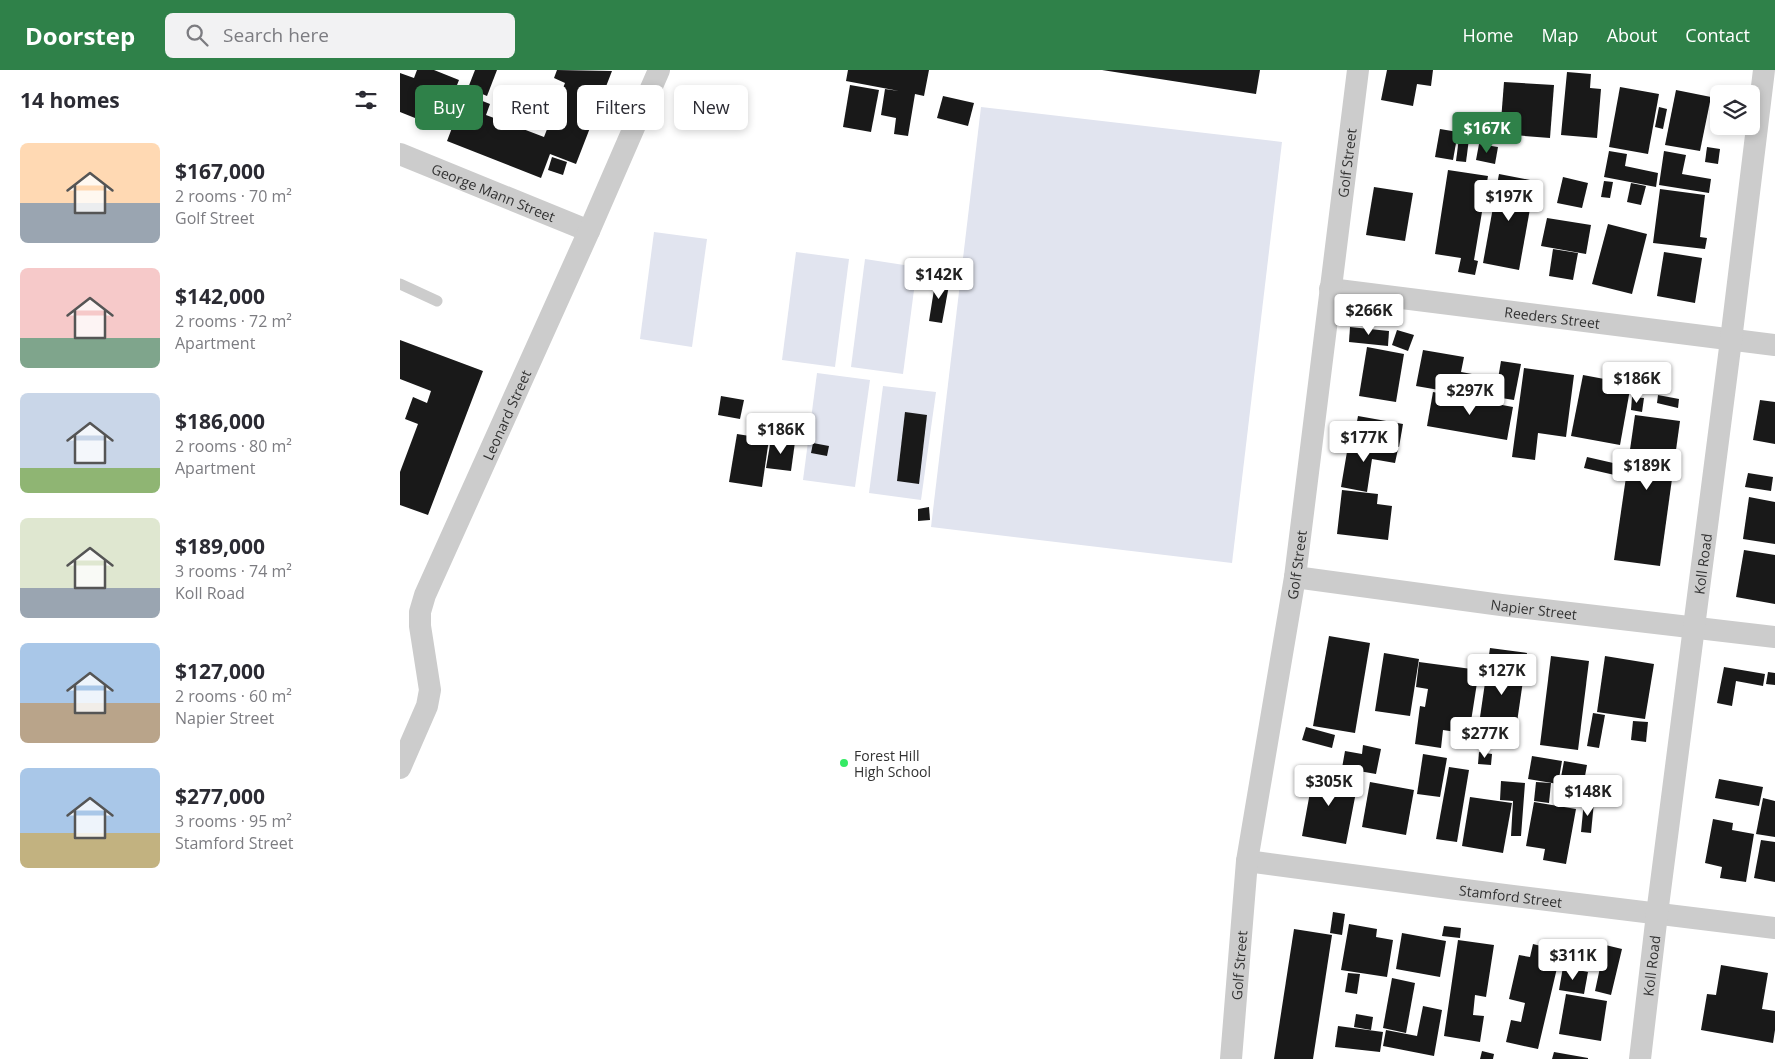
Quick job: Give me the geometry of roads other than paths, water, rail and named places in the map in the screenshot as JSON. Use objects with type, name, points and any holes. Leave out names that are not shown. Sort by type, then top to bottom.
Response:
[{"type":"street","name":"Leonard Street","points":[[400,768],[427,706],[430,690],[420,626],[420,612],[425,595],[589,231],[659,70]]},
{"type":"street","name":"Golf Street","points":[[1231,1059],[1247,861],[1295,577],[1358,70]]},
{"type":"street","name":"Koll Road","points":[[1640,1059],[1764,70]]},
{"type":"street","name":"George Mann Street","points":[[400,154],[589,231]]},
{"type":"street","name":"Reeders Street","points":[[1330,289],[1775,345]]},
{"type":"street","name":"Napier Street","points":[[1295,577],[1775,638]]},
{"type":"street","name":"Stamford Street","points":[[1247,861],[1775,928]]},
{"type":"lane","points":[[400,284],[436,301]]},
{"type":"place","name":"Forest Hill High School","points":[[844,763]]}]
